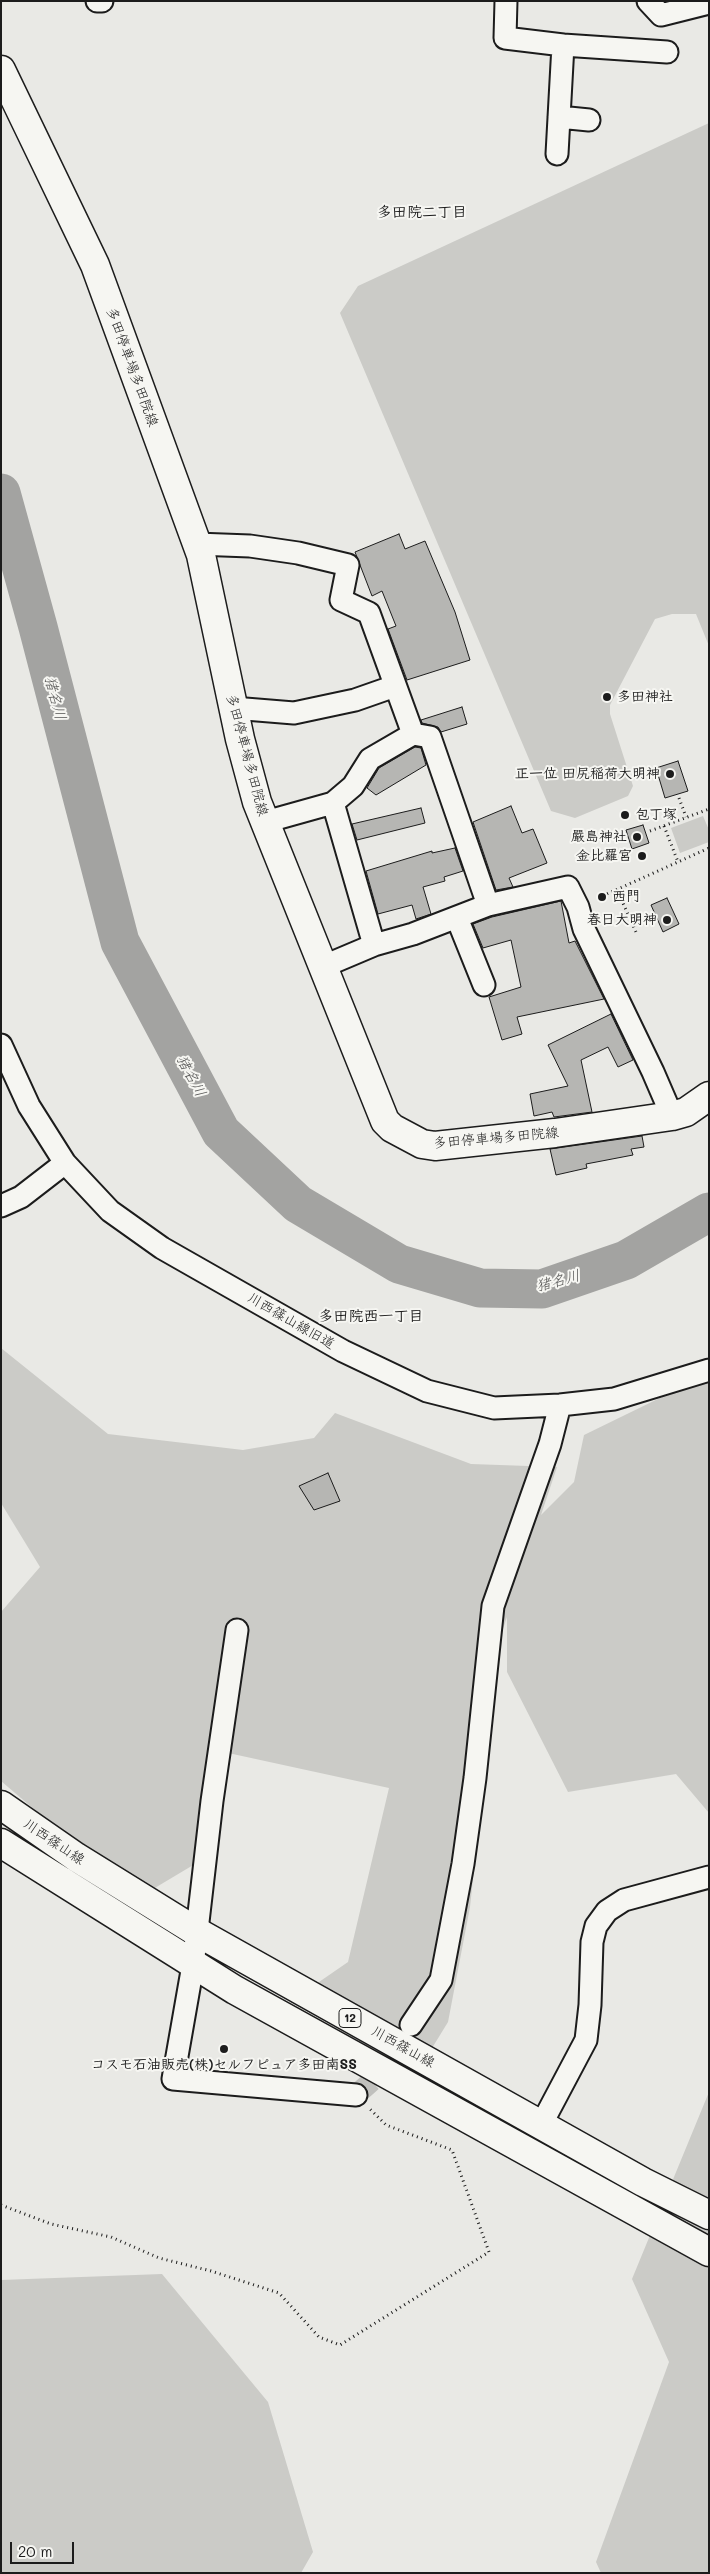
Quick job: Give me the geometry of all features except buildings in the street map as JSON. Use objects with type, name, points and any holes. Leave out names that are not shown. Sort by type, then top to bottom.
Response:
[{"type":"main road","name":"多田停車場多田院線","points":[[1,70],[95,265],[196,544],[242,748],[265,822],[385,1121],[392,1128],[422,1144],[435,1146],[527,1136],[672,1116],[686,1112],[709,1096]]},
{"type":"main road","name":"川西篠山線","points":[[1,1805],[76,1858],[197,1932],[541,2125],[709,2215]]},
{"type":"main road","name":"川西篠山線","points":[[1,1843],[235,1990],[709,2252]]},
{"type":"street","points":[[97,1],[102,1]]},
{"type":"street","points":[[506,1],[505,38],[563,45],[667,52]]},
{"type":"street","points":[[648,1],[661,15],[709,3]]},
{"type":"street","points":[[557,154],[563,45]]},
{"type":"street","points":[[560,117],[590,120]]},
{"type":"street","points":[[196,544],[250,546],[298,553],[348,564],[341,600],[368,613],[413,734]]},
{"type":"street","points":[[233,708],[294,713],[354,700],[395,686]]},
{"type":"street","points":[[265,822],[333,804],[353,786],[370,759],[413,734],[430,737],[488,905]]},
{"type":"street","points":[[333,804],[374,945]]},
{"type":"street","points":[[322,968],[374,945],[457,918],[488,905],[568,887],[578,907],[584,929],[653,1072],[672,1116]]},
{"type":"street","points":[[457,918],[484,985]]},
{"type":"street","name":"川西篠山線旧道","points":[[1,1045],[29,1106],[66,1163],[110,1210],[162,1248],[352,1355],[427,1392],[494,1408],[560,1405],[614,1400],[709,1370]]},
{"type":"street","points":[[1,1206],[21,1197],[66,1163]]},
{"type":"street","points":[[411,2025],[440,1980],[456,1903],[475,1778],[493,1606],[550,1444],[560,1405]]},
{"type":"street","points":[[237,1630],[212,1801],[193,1965],[173,2079],[356,2095]]},
{"type":"street","points":[[541,2125],[586,2040],[590,2005],[592,1942],[596,1926],[607,1911],[624,1900],[709,1877]]},
{"type":"path","points":[[679,798],[686,817]]},
{"type":"path","points":[[650,832],[709,809]]},
{"type":"path","points":[[664,826],[678,862]]},
{"type":"path","points":[[578,907],[709,848]]},
{"type":"path","points":[[617,890],[636,932]]},
{"type":"path","points":[[1,2205],[52,2224],[111,2237],[158,2258],[211,2271],[279,2293],[318,2337],[340,2345],[489,2252],[452,2150],[386,2125],[356,2095]]},
{"type":"shaded area","name":"多田神社","points":[[709,123],[709,646],[696,614],[672,614],[655,619],[610,705],[610,714],[633,786],[628,796],[575,818],[551,811],[340,313],[358,286]]},
{"type":"shaded area","points":[[703,816],[709,830],[709,842],[680,853],[671,828]]},
{"type":"shaded area","points":[[1,1348],[108,1434],[243,1450],[314,1438],[335,1413],[471,1464],[557,1467],[541,1515],[574,1482],[584,1435],[709,1374],[709,1813],[676,1774],[568,1792],[507,1672],[507,1617],[498,1644],[470,1907],[448,2022],[418,2071],[290,2002],[348,1962],[389,1788],[219,1751],[200,1861],[138,1898],[1,1781],[1,1612],[40,1567],[1,1503]]},
{"type":"shaded area","points":[[709,2092],[709,2573],[601,2573],[596,2562],[669,2362],[632,2279]]},
{"type":"shaded area","points":[[162,2274],[268,2402],[313,2552],[301,2573],[1,2573],[1,2280]]},
{"type":"waterway","name":"猪名川","points":[[1,493],[120,942],[221,1132],[298,1204],[399,1264],[480,1288],[542,1289],[626,1260],[709,1212]]},
{"type":"tunnel","points":[[356,2095],[372,2081],[406,2033]]},
{"type":"place","name":"多田神社","points":[[607,697]]},
{"type":"place","name":"正一位 田尻稲荷大明神","points":[[670,774]]},
{"type":"place","name":"包丁塚","points":[[625,815]]},
{"type":"place","name":"嚴島神社","points":[[637,837]]},
{"type":"place","name":"金比羅宮","points":[[642,856]]},
{"type":"place","name":"西門","points":[[602,897]]},
{"type":"place","name":"春日大明神","points":[[667,920]]},
{"type":"place","name":"コスモ石油販売(株)セルフピュア多田南SS","points":[[224,2049]]},
{"type":"district","name":"多田院二丁目","points":[[422,212]]},
{"type":"district","name":"多田院西一丁目","points":[[371,1316]]}]
